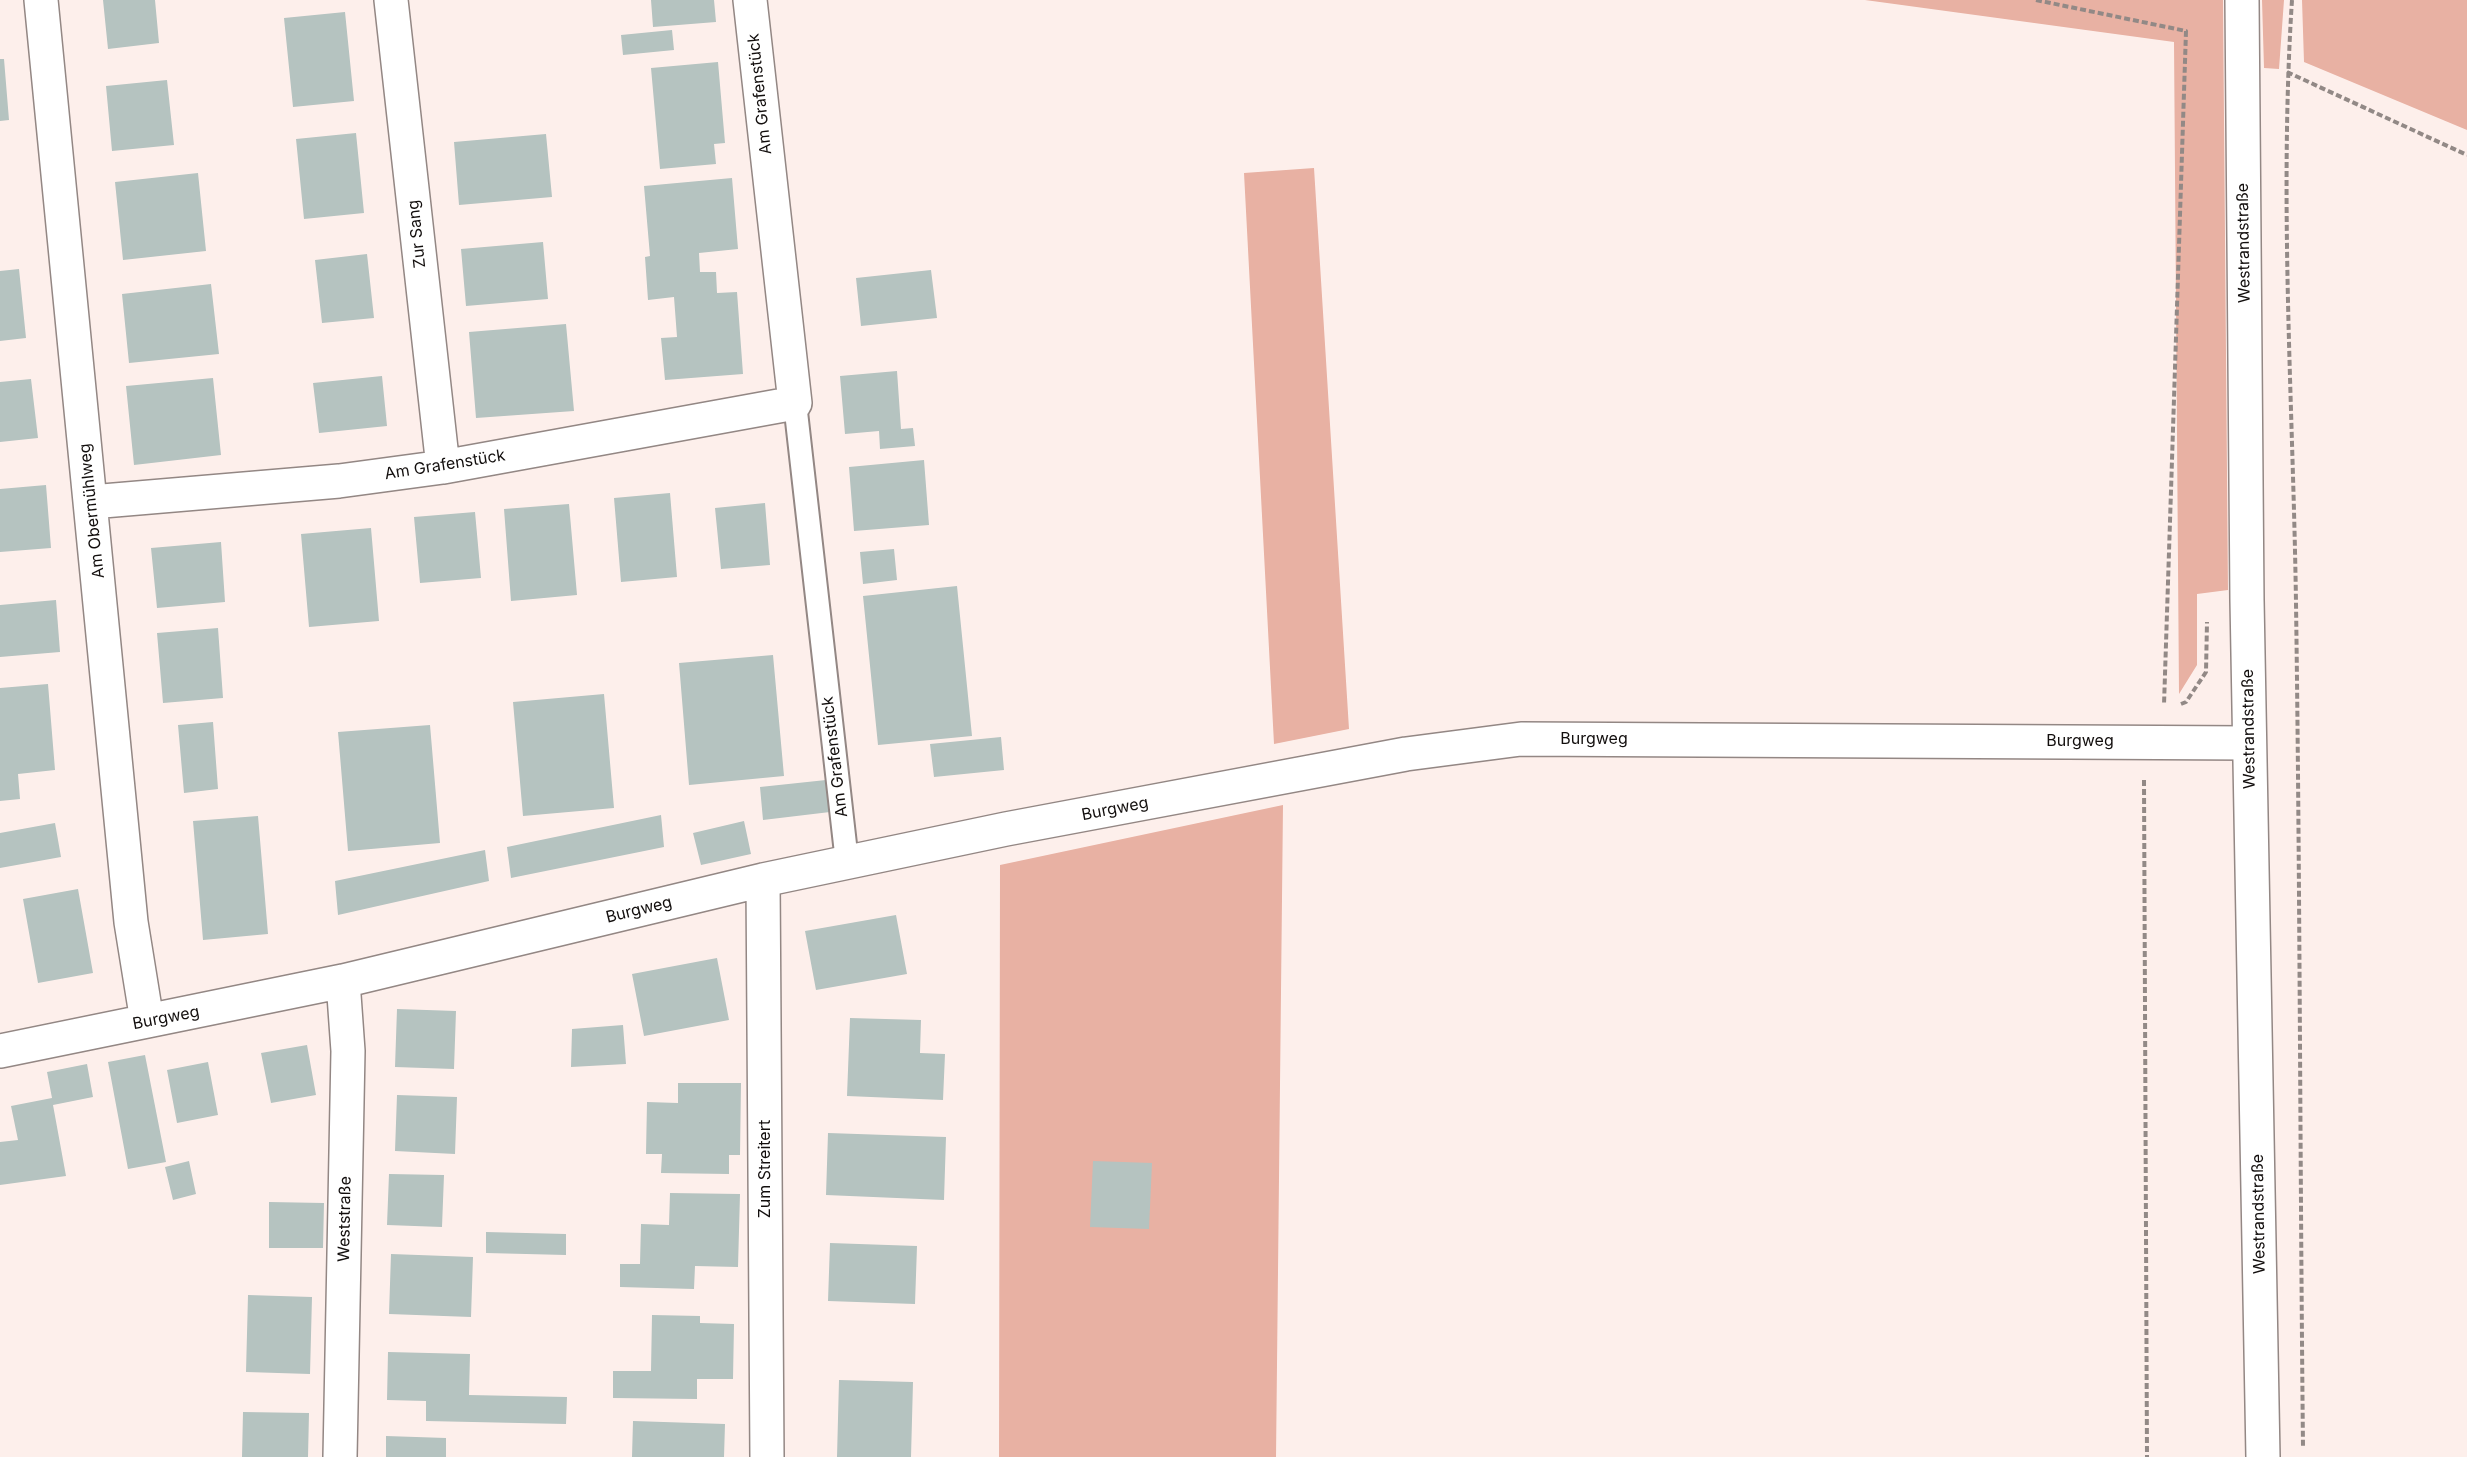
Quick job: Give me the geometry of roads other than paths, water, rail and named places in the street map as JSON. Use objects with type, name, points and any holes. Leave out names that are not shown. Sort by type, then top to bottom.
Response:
[{"type":"street","name":"Am Obermühlweg","points":[[41,0],[131,922],[147,1021]]},
{"type":"street","name":"Zur Sang","points":[[391,0],[443,467]]},
{"type":"street","name":"Am Grafenstück","points":[[91,502],[339,481],[443,467],[795,403],[750,0]]},
{"type":"street","name":"Westrandstraße","points":[[2242,0],[2249,743],[2263,1457]]},
{"type":"street","name":"Burgweg","points":[[0,1051],[343,981],[763,880],[1006,828],[1346,764],[1521,739],[2249,743]]},
{"type":"street","name":"Zum Streitert","points":[[763,880],[767,1457]]},
{"type":"street","name":"Weststraße","points":[[340,1457],[348,1051],[343,981]]},
{"type":"lane","name":"Am Grafenstück","points":[[795,403],[847,862]]}]
